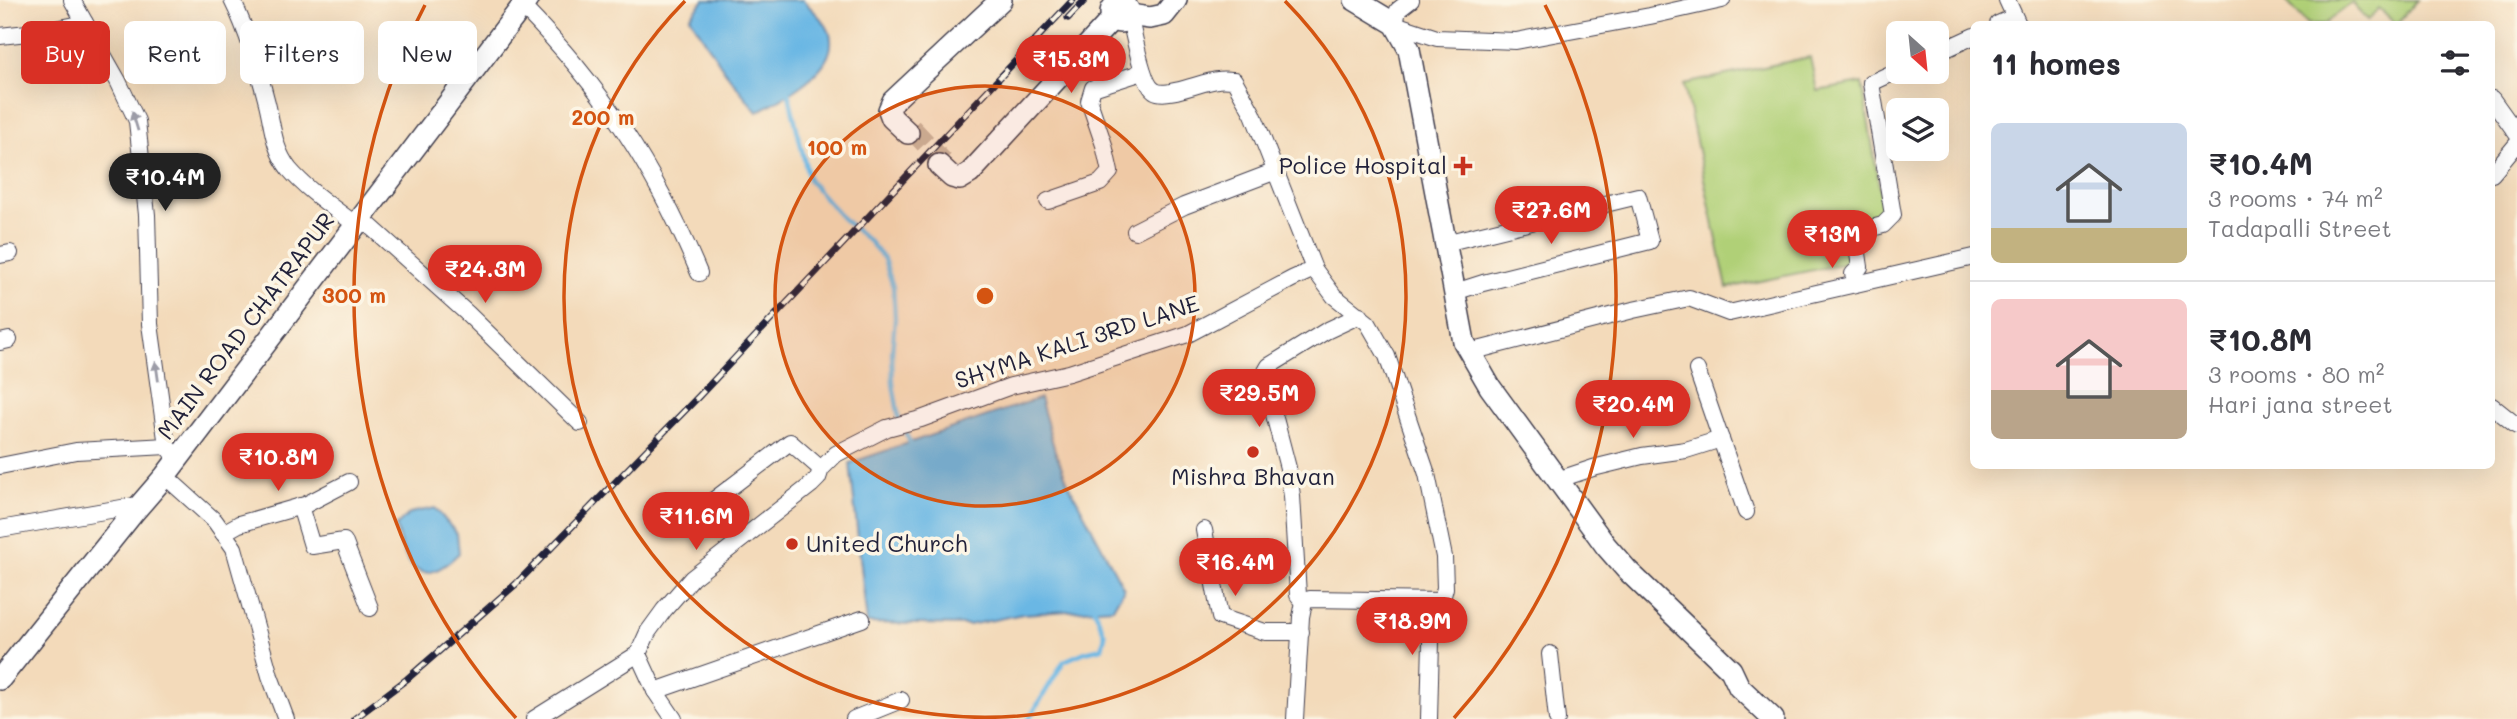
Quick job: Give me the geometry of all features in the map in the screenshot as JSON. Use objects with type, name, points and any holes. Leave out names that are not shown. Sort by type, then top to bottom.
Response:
[{"type":"street","points":[[72,0],[84,21]]},
{"type":"street","points":[[232,0],[260,78],[271,133],[290,170],[358,222],[468,314],[580,423]]},
{"type":"street","points":[[1001,0],[893,101],[889,110],[892,118],[909,130],[895,110],[897,105],[1010,0]]},
{"type":"street","points":[[1118,15],[1144,18],[1164,15],[1175,0]]},
{"type":"street","points":[[1355,0],[1395,24],[1437,37],[1516,41],[1648,8],[1721,0]]},
{"type":"street","points":[[1410,0],[1398,10],[1395,24],[1409,48],[1416,77],[1464,341],[1490,387],[1606,546],[1627,570],[1731,670],[1739,687],[1773,719]]},
{"type":"street","points":[[2007,0],[2016,21]]},
{"type":"street","points":[[518,5],[561,45],[602,96],[634,143],[680,228],[698,273]]},
{"type":"street","name":"MAIN ROAD CHATRAPUR","points":[[0,679],[139,505],[169,461],[358,222],[518,5]]},
{"type":"street","points":[[1118,15],[1149,86],[1155,92],[1164,93],[1219,79],[1234,80],[1244,94],[1314,269],[1334,296],[1368,323],[1387,356],[1427,474],[1444,557],[1446,588],[1431,641],[1429,719]]},
{"type":"street","points":[[941,163],[952,177],[960,178],[970,173],[1118,15]]},
{"type":"street","points":[[0,37],[21,34]]},
{"type":"street","points":[[1950,47],[1970,38]]},
{"type":"street","points":[[110,66],[137,121],[147,215],[150,324],[169,461],[234,548],[270,676],[286,719]]},
{"type":"street","points":[[1048,201],[1100,183],[1110,172],[1089,101],[1093,88],[1143,72]]},
{"type":"street","points":[[1853,274],[1860,267],[1856,240],[1861,231],[1883,225],[1893,215],[1871,83],[1886,76]]},
{"type":"street","points":[[2495,103],[2517,134]]},
{"type":"street","points":[[2495,170],[2517,144]]},
{"type":"street","points":[[1135,231],[1184,206],[1276,171]]},
{"type":"street","points":[[1445,243],[1637,196],[1650,241],[1483,282],[1455,292]]},
{"type":"street","points":[[1470,352],[1689,298],[1729,313],[1970,258]]},
{"type":"street","name":"SHYMA KALI 3RD LANE","points":[[638,654],[648,632],[692,578],[811,485],[818,478],[821,469],[836,454],[887,428],[1011,386],[1069,373],[1188,334],[1314,269]]},
{"type":"street","points":[[1295,719],[1304,602],[1298,595],[1288,468],[1265,373],[1269,366],[1325,331],[1360,315]]},
{"type":"street","points":[[1697,370],[1746,512]]},
{"type":"street","points":[[2495,408],[2514,417]]},
{"type":"street","points":[[1557,480],[1592,468],[1642,456],[1686,450],[1721,439]]},
{"type":"street","points":[[710,503],[790,442],[821,469]]},
{"type":"street","points":[[0,466],[76,451],[169,461]]},
{"type":"street","points":[[223,533],[239,524],[300,506],[349,482]]},
{"type":"street","points":[[0,529],[139,505]]},
{"type":"street","points":[[300,506],[312,546],[344,541],[370,608]]},
{"type":"street","points":[[1204,530],[1220,617],[1265,632],[1301,632]]},
{"type":"street","points":[[1304,602],[1442,601]]},
{"type":"street","points":[[655,691],[862,619]]},
{"type":"street","points":[[534,719],[638,654],[655,691],[674,719]]},
{"type":"street","points":[[1550,654],[1557,719]]},
{"type":"street","points":[[853,719],[901,700]]},
{"type":"green space","points":[[2285,0],[2418,0],[2399,21],[2393,21],[2379,9],[2368,20],[2352,3],[2328,21],[2305,21]]},
{"type":"green space","points":[[1810,57],[1817,91],[1862,83],[1885,221],[1845,228],[1852,262],[1727,288],[1684,84]]},
{"type":"water","points":[[704,0],[803,0],[822,20],[830,34],[831,47],[826,59],[818,71],[794,91],[757,112],[724,70],[690,17]]},
{"type":"water","points":[[1040,398],[1055,451],[1069,485],[1124,589],[1113,608],[1023,614],[969,625],[867,623],[850,463]]},
{"type":"water","points":[[435,508],[457,534],[459,553],[446,565],[425,572],[417,570],[404,554],[396,526],[410,513]]},
{"type":"waterway","points":[[788,91],[809,180],[843,219],[870,242],[884,259],[893,287],[893,384],[899,419],[912,447]]},
{"type":"waterway","points":[[1029,719],[1064,661],[1102,648],[1105,635],[1093,605]]},
{"type":"tunnel","points":[[911,128],[943,162]]},
{"type":"railway","points":[[354,719],[407,679],[516,584],[700,395],[1073,0]]},
{"type":"railway","points":[[1068,18],[1085,0]]},
{"type":"place","name":"Police Hospital","points":[[1463,166]]},
{"type":"place","name":"Mishra Bhavan","points":[[1253,452]]},
{"type":"place","name":"United Church","points":[[792,544]]}]
